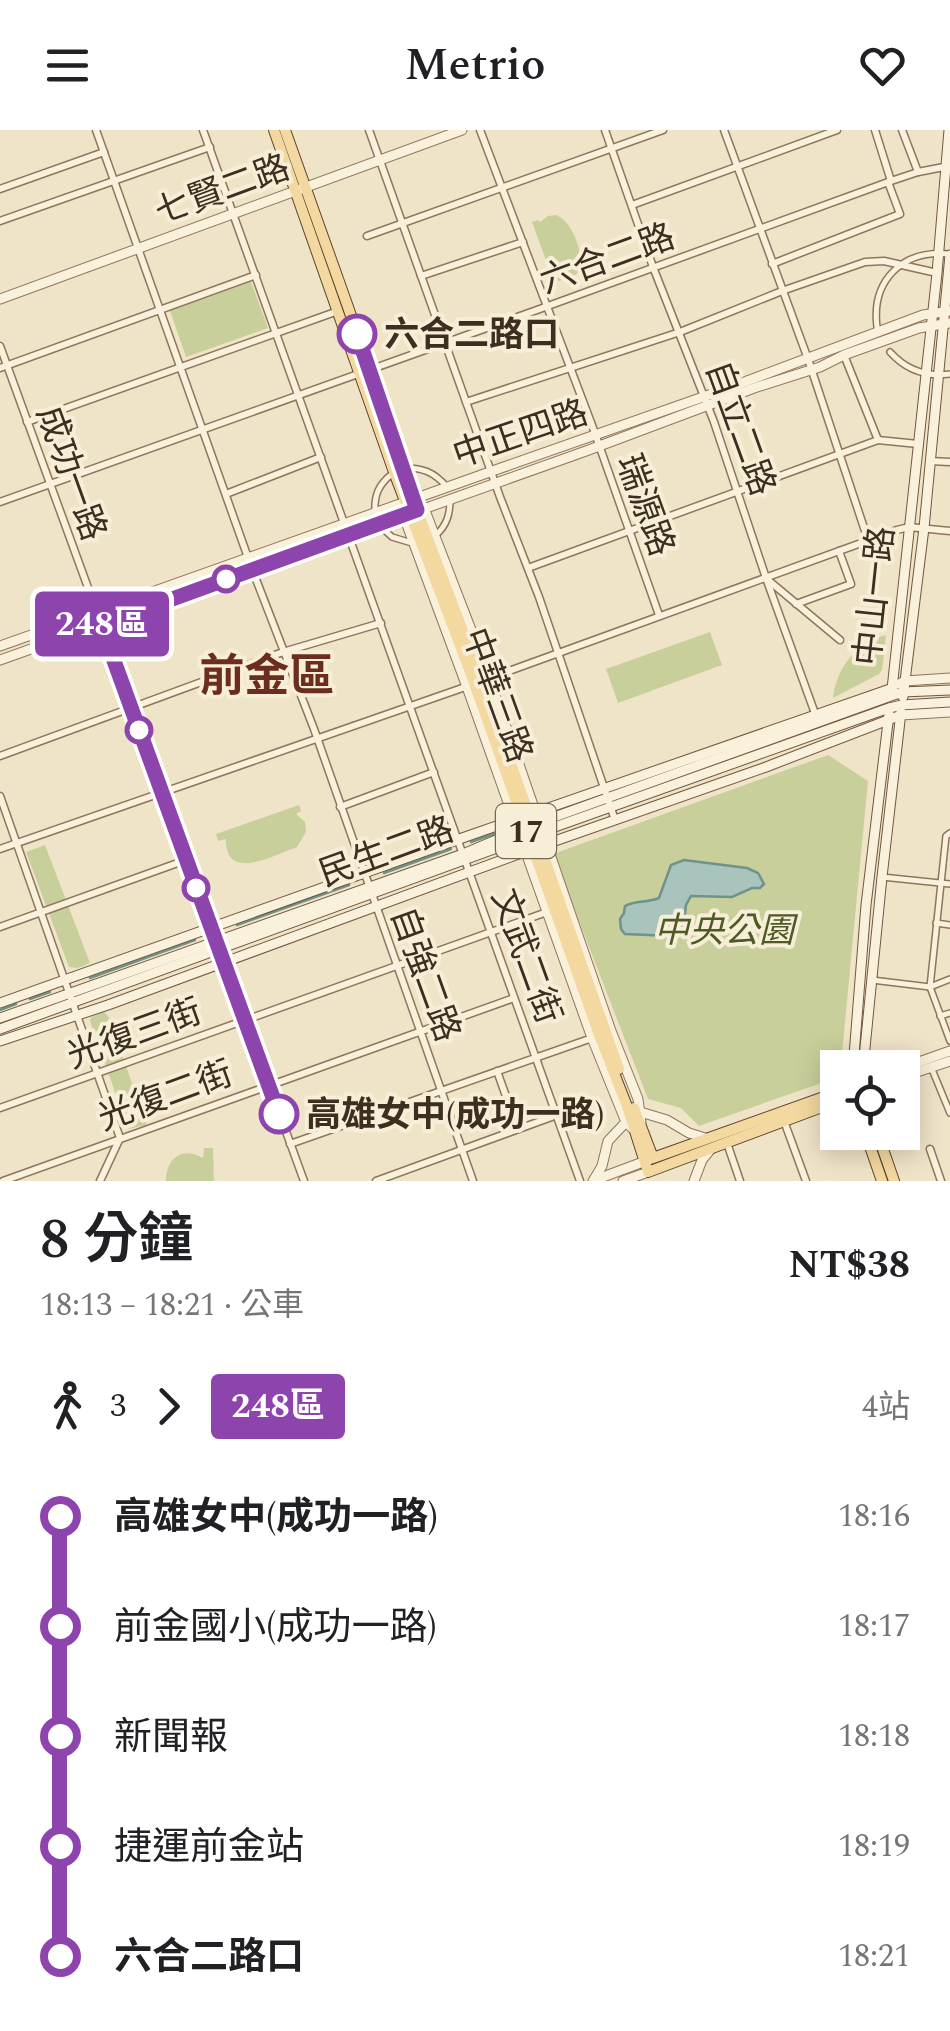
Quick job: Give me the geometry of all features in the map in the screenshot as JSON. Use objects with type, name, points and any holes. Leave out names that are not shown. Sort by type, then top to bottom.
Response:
[{"type":"main road","name":"中華三路","points":[[274,130],[300,189],[652,1170]]},
{"type":"main road","name":"中華三路","points":[[285,130],[300,189]]},
{"type":"main road","name":"七賢二路","points":[[0,299],[462,130]]},
{"type":"main road","name":"中山一路","points":[[865,1050],[930,461],[944,375],[949,130]]},
{"type":"main road","name":"中山一路","points":[[854,1050],[866,905],[932,313],[937,273],[946,254]]},
{"type":"main road","name":"中正四路","points":[[810,365],[878,331],[948,311]]},
{"type":"main road","name":"中正四路","points":[[0,660],[379,524],[447,487],[493,477],[810,365],[947,323]]},
{"type":"main road","name":"中正四路","points":[[0,646],[375,512],[450,498],[493,477]]},
{"type":"main road","name":"中華三路","points":[[412,508],[434,536],[478,683]]},
{"type":"main road","name":"中華三路","points":[[412,508],[412,543],[478,683]]},
{"type":"main road","points":[[0,1041],[615,820],[820,728],[892,692],[905,681],[950,678]]},
{"type":"main road","points":[[892,692],[950,690]]},
{"type":"main road","points":[[0,1003],[458,839],[528,826],[820,728],[950,702]]},
{"type":"main road","points":[[901,710],[950,712]]},
{"type":"main road","name":"民生二路","points":[[0,1029],[72,998],[465,857],[528,826],[820,728]]},
{"type":"main road","name":"民生二路","points":[[0,1018],[72,998]]},
{"type":"main road","name":"中華三路","points":[[602,1034],[638,1112],[634,1126]]},
{"type":"main road","points":[[920,1061],[950,1050]]},
{"type":"main road","points":[[920,1071],[950,1060]]},
{"type":"main road","points":[[623,1181],[820,1099]]},
{"type":"main road","points":[[638,1112],[667,1120],[710,1144],[727,1143],[820,1108]]},
{"type":"main road","points":[[593,1181],[602,1166],[608,1140],[634,1126]]},
{"type":"main road","points":[[694,1181],[710,1144]]},
{"type":"main road","points":[[871,1150],[882,1181]]},
{"type":"main road","points":[[883,1150],[894,1181]]},
{"type":"main road","points":[[593,1181],[652,1170]]},
{"type":"street","name":"自強二路","points":[[96,130],[473,1181]]},
{"type":"street","name":"文武二街","points":[[204,130],[580,1181]]},
{"type":"street","points":[[369,130],[615,820]]},
{"type":"street","name":"瑞源路","points":[[480,130],[659,616]]},
{"type":"street","name":"自立二路","points":[[605,130],[706,401],[820,728]]},
{"type":"street","points":[[368,236],[663,130]]},
{"type":"street","points":[[724,130],[810,365],[868,540]]},
{"type":"street","points":[[632,205],[837,130]]},
{"type":"street","points":[[772,264],[900,214],[875,130]]},
{"type":"street","points":[[902,130],[918,172]]},
{"type":"street","points":[[0,222],[210,147]]},
{"type":"street","points":[[0,189],[104,152]]},
{"type":"street","name":"六合二路","points":[[0,502],[889,181],[948,166]]},
{"type":"street","points":[[421,276],[523,242]]},
{"type":"street","points":[[877,327],[877,300],[882,287],[900,266],[914,257],[946,254]]},
{"type":"street","points":[[466,402],[680,332],[866,262],[884,261],[937,273]]},
{"type":"street","points":[[4,367],[256,275]]},
{"type":"street","points":[[28,422],[343,308]]},
{"type":"street","name":"成功一路","points":[[0,346],[4,367],[28,422],[304,1181]]},
{"type":"street","points":[[890,352],[910,369],[944,375]]},
{"type":"street","points":[[844,355],[878,440]]},
{"type":"street","points":[[528,568],[878,440],[918,444]]},
{"type":"street","points":[[226,494],[321,457]]},
{"type":"street","points":[[930,461],[950,462]]},
{"type":"street","points":[[375,512],[381,484],[398,470],[428,470],[447,487]]},
{"type":"street","points":[[434,536],[446,523],[450,498]]},
{"type":"street","points":[[379,524],[392,537],[412,543]]},
{"type":"street","points":[[0,850],[478,683],[868,540],[909,527],[950,531]]},
{"type":"street","points":[[796,604],[851,584],[839,551]]},
{"type":"street","points":[[766,578],[840,640]]},
{"type":"street","points":[[0,756],[283,652],[381,624]]},
{"type":"street","points":[[340,807],[434,772]]},
{"type":"street","points":[[0,796],[120,1138],[100,1181]]},
{"type":"street","points":[[950,833],[946,836],[930,987],[950,1041]]},
{"type":"street","points":[[0,928],[186,860]]},
{"type":"street","points":[[882,878],[950,884]]},
{"type":"street","name":"光復三街","points":[[0,1108],[557,908]]},
{"type":"street","points":[[936,923],[950,925]]},
{"type":"street","points":[[872,980],[930,987],[950,979]]},
{"type":"street","name":"光復二街","points":[[2,1181],[515,998]]},
{"type":"street","points":[[940,1016],[950,1012]]},
{"type":"street","points":[[290,1144],[602,1034]]},
{"type":"street","points":[[931,1067],[947,1095],[950,1114]]},
{"type":"street","points":[[497,1071],[507,1100]]},
{"type":"street","points":[[376,1181],[557,1116]]},
{"type":"street","points":[[784,1121],[806,1181]]},
{"type":"street","points":[[727,1143],[740,1181]]},
{"type":"street","points":[[930,1149],[942,1181]]},
{"type":"green space","points":[[556,215],[571,229],[582,265],[574,275],[561,276],[562,280],[554,282],[532,222]]},
{"type":"green space","points":[[250,279],[268,328],[186,357],[169,308]]},
{"type":"green space","points":[[710,632],[722,665],[618,703],[606,669]]},
{"type":"green space","points":[[886,635],[879,674],[833,698],[838,677],[849,658],[865,644]]},
{"type":"green space","name":"中央公園","points":[[828,755],[868,781],[842,1050],[820,1050],[820,1083],[699,1126],[681,1108],[648,1099],[553,854]]},
{"type":"green space","points":[[299,805],[301,811],[296,814],[305,822],[306,832],[297,847],[264,860],[242,863],[233,860],[226,839],[218,841],[216,834]]},
{"type":"green space","points":[[45,845],[90,963],[78,968],[69,967],[26,852]]},
{"type":"green space","points":[[104,1012],[146,1125],[128,1129],[90,1021]]},
{"type":"green space","points":[[204,1148],[213,1148],[214,1181],[166,1181],[172,1160],[189,1153],[203,1158]]},
{"type":"water","points":[[684,860],[747,868],[758,873],[764,884],[732,897],[691,896],[683,930],[672,936],[625,934],[620,919],[625,906],[659,898],[671,865]]},
{"type":"waterway","points":[[622,788],[704,759]]},
{"type":"waterway","points":[[561,810],[596,797]]},
{"type":"waterway","points":[[471,842],[494,834]]},
{"type":"waterway","points":[[384,873],[451,849]]},
{"type":"waterway","points":[[237,925],[349,885]]},
{"type":"waterway","points":[[90,978],[195,940]]},
{"type":"waterway","points":[[30,999],[50,992]]},
{"type":"waterway","points":[[0,1010],[16,1004]]},
{"type":"bus line","name":"248區","points":[[279,1114],[101,625],[417,510],[357,334]]},
{"type":"place","name":"六合二路口","points":[[357,334]]},
{"type":"place","name":"高雄女中(成功一路)","points":[[279,1114]]},
{"type":"district","name":"前金區","points":[[267,675]]}]
